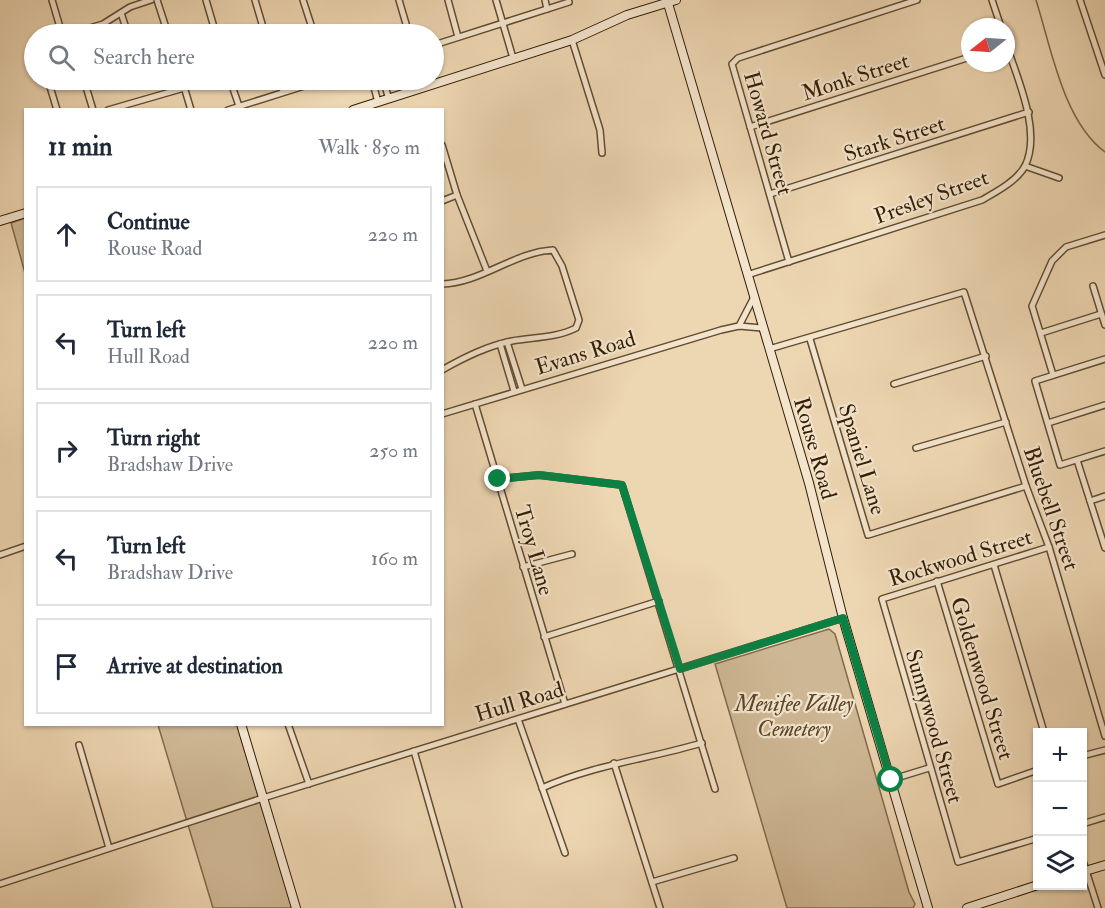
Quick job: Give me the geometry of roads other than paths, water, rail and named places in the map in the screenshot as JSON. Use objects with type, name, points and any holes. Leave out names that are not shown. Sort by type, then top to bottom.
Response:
[{"type":"street","points":[[52,0],[59,24]]},
{"type":"street","points":[[103,24],[130,7],[151,0]]},
{"type":"street","points":[[157,0],[165,24]]},
{"type":"street","points":[[206,0],[213,24]]},
{"type":"street","points":[[255,0],[262,24]]},
{"type":"street","points":[[303,0],[311,24]]},
{"type":"street","points":[[399,0],[406,24]]},
{"type":"street","points":[[448,0],[458,37]]},
{"type":"street","points":[[496,0],[513,58]]},
{"type":"street","points":[[545,0],[547,9]]},
{"type":"street","points":[[444,81],[572,40],[627,15],[676,0]]},
{"type":"street","name":"Howard Street","points":[[789,262],[732,64],[738,58],[916,0]]},
{"type":"street","points":[[992,0],[997,18]]},
{"type":"street","points":[[1080,0],[1105,75]]},
{"type":"street","name":"Rouse Road","points":[[667,1],[808,483],[843,618],[928,908]]},
{"type":"street","points":[[444,42],[569,2]]},
{"type":"street","points":[[121,13],[125,24]]},
{"type":"street","points":[[572,40],[600,130],[602,153]]},
{"type":"street","name":"Monk Street","points":[[750,127],[961,60]]},
{"type":"street","points":[[1015,71],[1029,112],[1030,143],[1025,166],[1059,178]]},
{"type":"street","points":[[51,90],[56,108]]},
{"type":"street","points":[[87,90],[92,108]]},
{"type":"street","points":[[115,108],[177,90]]},
{"type":"street","points":[[185,90],[190,108]]},
{"type":"street","points":[[233,90],[239,106]]},
{"type":"street","points":[[234,108],[290,90]]},
{"type":"street","points":[[375,90],[378,102]]},
{"type":"street","points":[[386,90],[389,99]]},
{"type":"street","points":[[359,108],[416,90]]},
{"type":"street","name":"Stark Street","points":[[770,194],[1029,112]]},
{"type":"street","points":[[444,152],[457,195],[487,271]]},
{"type":"street","name":"Presley Street","points":[[746,276],[982,200],[1002,189],[1025,166]]},
{"type":"street","points":[[444,200],[457,195]]},
{"type":"street","points":[[0,221],[24,214]]},
{"type":"street","points":[[1053,375],[1032,306],[1052,261],[1066,248],[1105,235]]},
{"type":"street","points":[[444,284],[458,284],[487,271],[553,250],[562,266],[579,324],[572,330],[556,335],[507,342],[472,353],[444,369]]},
{"type":"street","points":[[1093,286],[1105,325]]},
{"type":"street","name":"Bluebell Street","points":[[810,339],[964,292],[1026,486],[1049,547],[1105,736]]},
{"type":"street","points":[[739,326],[753,299]]},
{"type":"street","points":[[1041,333],[1101,314]]},
{"type":"street","name":"Evans Road","points":[[444,413],[739,326],[762,328]]},
{"type":"street","points":[[769,349],[810,339]]},
{"type":"street","name":"Spaniel Lane","points":[[810,339],[868,535],[1026,486]]},
{"type":"street","points":[[507,342],[522,389]]},
{"type":"street","points":[[500,344],[514,391]]},
{"type":"street","points":[[894,384],[986,356]]},
{"type":"street","points":[[1105,359],[1035,381],[1060,465],[1105,451]]},
{"type":"street","name":"Troy Lane","points":[[475,404],[565,705]]},
{"type":"street","points":[[1048,423],[1105,405]]},
{"type":"street","points":[[916,448],[1006,422]]},
{"type":"street","points":[[1077,460],[1104,544]]},
{"type":"street","points":[[498,479],[539,475],[622,485],[715,789]]},
{"type":"street","points":[[1090,501],[1105,496]]},
{"type":"street","points":[[0,555],[24,547]]},
{"type":"street","name":"Rockwood Street","points":[[882,599],[1049,547]]},
{"type":"street","points":[[523,567],[572,554]]},
{"type":"street","points":[[994,565],[1043,728]]},
{"type":"street","name":"Goldenwood Street","points":[[937,581],[998,784],[1033,772]]},
{"type":"street","name":"Sunnywood Street","points":[[882,599],[958,862],[1033,840]]},
{"type":"street","points":[[544,637],[659,601]]},
{"type":"street","name":"Hull Road","points":[[0,884],[263,798],[843,618]]},
{"type":"street","points":[[518,719],[565,853]]},
{"type":"street","points":[[242,726],[296,908]]},
{"type":"street","points":[[289,726],[309,784]]},
{"type":"street","points":[[542,788],[614,763],[658,755],[702,743]]},
{"type":"street","points":[[79,745],[110,848]]},
{"type":"street","points":[[1087,755],[1105,750]]},
{"type":"street","points":[[414,751],[459,908]]},
{"type":"street","points":[[614,763],[660,908]]},
{"type":"street","points":[[891,780],[929,768]]},
{"type":"street","points":[[1087,823],[1105,817]]},
{"type":"street","points":[[652,882],[734,858]]},
{"type":"street","points":[[1087,870],[1105,865]]},
{"type":"street","points":[[1087,879],[1098,908]]},
{"type":"street","points":[[967,908],[1033,887]]},
{"type":"waterway","points":[[1036,0],[1053,61],[1069,103],[1079,122],[1105,152]]},
{"type":"park label","name":"Menifee Valley Cemetery","points":[[794,716]]}]
